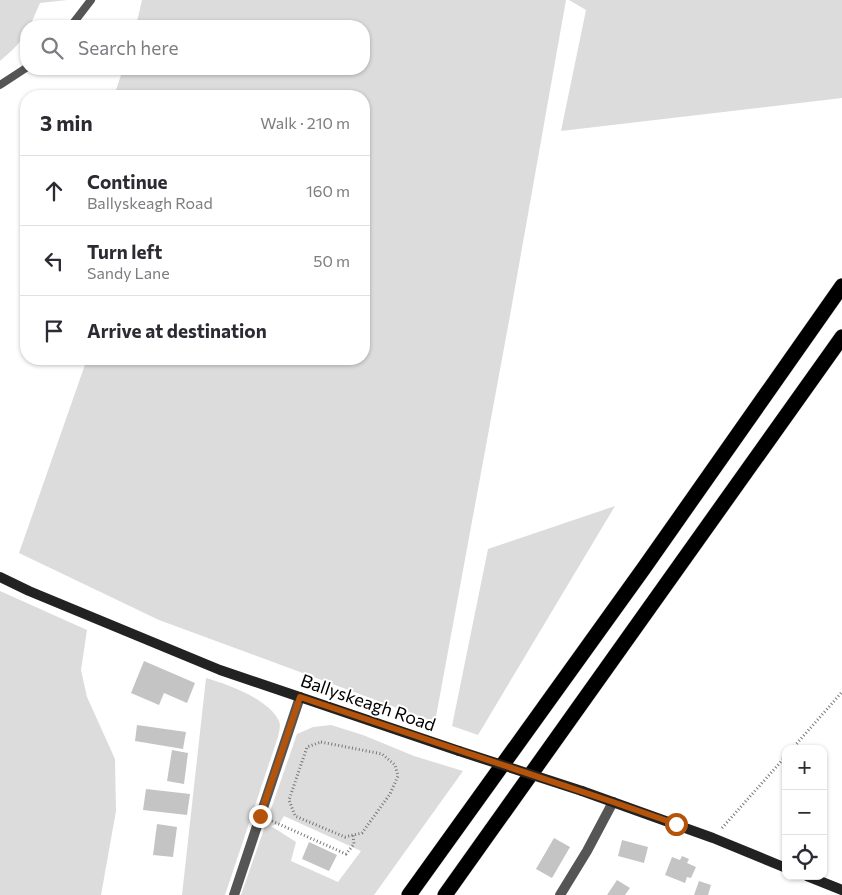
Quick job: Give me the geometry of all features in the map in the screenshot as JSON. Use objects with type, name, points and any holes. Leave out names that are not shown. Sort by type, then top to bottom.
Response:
[{"type":"highway","points":[[409,895],[621,600],[842,286]]},
{"type":"highway","points":[[445,895],[842,337]]},
{"type":"main road","name":"Ballyskeagh Road","points":[[0,577],[103,623],[220,670],[582,791],[713,838],[782,866]]},
{"type":"main road","points":[[817,880],[842,890]]},
{"type":"street","points":[[234,895],[300,697]]},
{"type":"street","points":[[560,895],[588,851],[613,802]]},
{"type":"lane","points":[[76,20],[91,0]]},
{"type":"lane","points":[[0,85],[20,72]]},
{"type":"path","points":[[796,745],[842,692]]},
{"type":"path","points":[[321,742],[364,750],[382,754],[396,765],[398,776],[390,794],[362,833],[352,835],[345,837],[296,816],[289,800],[306,747],[321,742]]},
{"type":"path","points":[[713,838],[782,760]]},
{"type":"path","points":[[260,816],[346,854],[354,844],[352,835]]},
{"type":"shaded area","points":[[0,0],[67,0],[40,3],[33,20],[20,20],[20,41],[0,61]]},
{"type":"shaded area","points":[[142,0],[566,0],[435,722],[159,620],[19,553],[85,365],[370,365],[370,90],[116,90],[121,75],[370,75],[370,20],[137,20]]},
{"type":"shaded area","points":[[569,0],[842,0],[842,98],[561,131],[586,10]]},
{"type":"shaded area","points":[[615,506],[478,735],[452,726],[488,549]]},
{"type":"shaded area","points":[[0,591],[87,630],[81,670],[87,697],[115,759],[116,811],[101,895],[0,895]]},
{"type":"shaded area","points":[[206,678],[236,688],[257,699],[274,713],[279,721],[280,729],[225,895],[182,895]]},
{"type":"shaded area","points":[[331,725],[363,735],[414,756],[463,771],[374,895],[241,895],[297,734],[313,727]],"holes":[[[284,816],[361,851],[338,882],[291,861],[296,842],[271,826],[279,824]]]},
{"type":"building","points":[[144,661],[195,683],[187,703],[164,693],[159,705],[131,693]]},
{"type":"building","points":[[137,725],[186,732],[183,749],[135,741]]},
{"type":"building","points":[[172,750],[188,753],[184,784],[167,781]]},
{"type":"building","points":[[146,789],[190,794],[187,815],[143,810]]},
{"type":"building","points":[[157,824],[177,827],[173,857],[153,855]]},
{"type":"building","points":[[554,838],[570,847],[552,878],[536,869]]},
{"type":"building","points":[[622,840],[648,847],[644,863],[618,856]]},
{"type":"building","points":[[309,842],[337,855],[329,871],[302,859]]},
{"type":"building","points":[[682,856],[689,859],[687,863],[696,867],[691,878],[687,877],[685,883],[665,875],[672,857],[680,860]]},
{"type":"building","points":[[617,880],[630,888],[625,895],[607,895]]},
{"type":"building","points":[[699,881],[711,885],[708,895],[694,895]]},
{"type":"route","points":[[260,816],[300,697],[676,824]]}]
